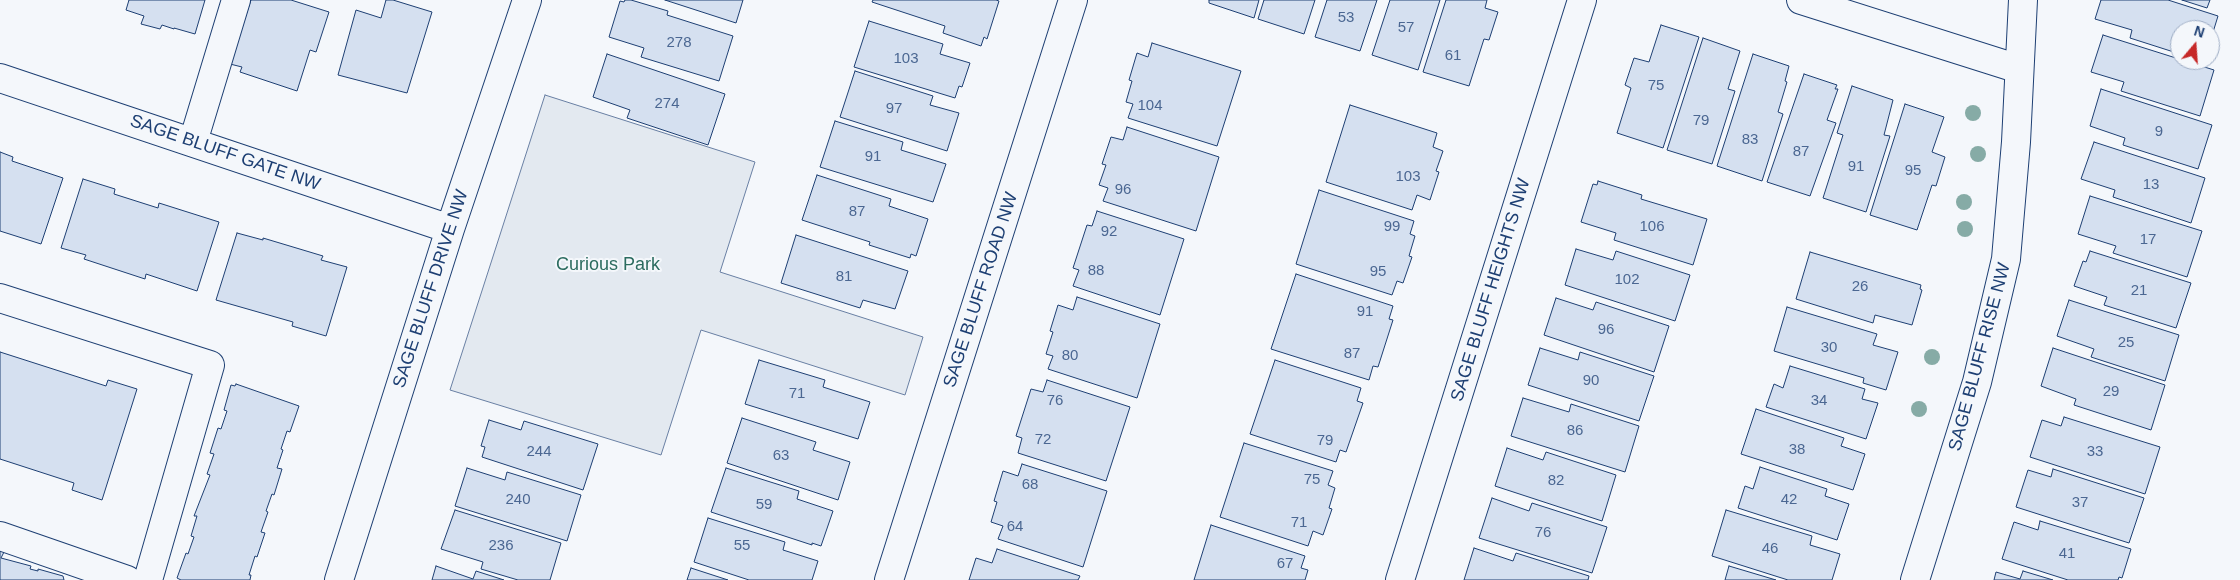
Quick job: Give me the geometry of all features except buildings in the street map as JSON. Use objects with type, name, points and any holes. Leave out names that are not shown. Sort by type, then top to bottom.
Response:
[{"type":"street","points":[[192,142],[236,0]]},
{"type":"street","name":"SAGE BLUFF DRIVE NW","points":[[339,580],[450,229],[527,0]]},
{"type":"street","name":"SAGE BLUFF ROAD NW","points":[[889,580],[1073,0]]},
{"type":"street","name":"SAGE BLUFF HEIGHTS NW","points":[[1400,580],[1582,0]]},
{"type":"street","points":[[1801,0],[2019,69]]},
{"type":"street","name":"SAGE BLUFF RISE NW","points":[[1915,580],[1977,382],[2006,259],[2016,142],[2023,0]]},
{"type":"street","name":"SAGE BLUFF GATE NW","points":[[0,78],[450,229]]},
{"type":"street","points":[[0,298],[210,365],[148,580]]},
{"type":"street","points":[[0,536],[127,580]]},
{"type":"green space","name":"Curious Park","points":[[545,95],[755,162],[720,272],[923,337],[905,395],[701,330],[661,455],[450,390]]}]
